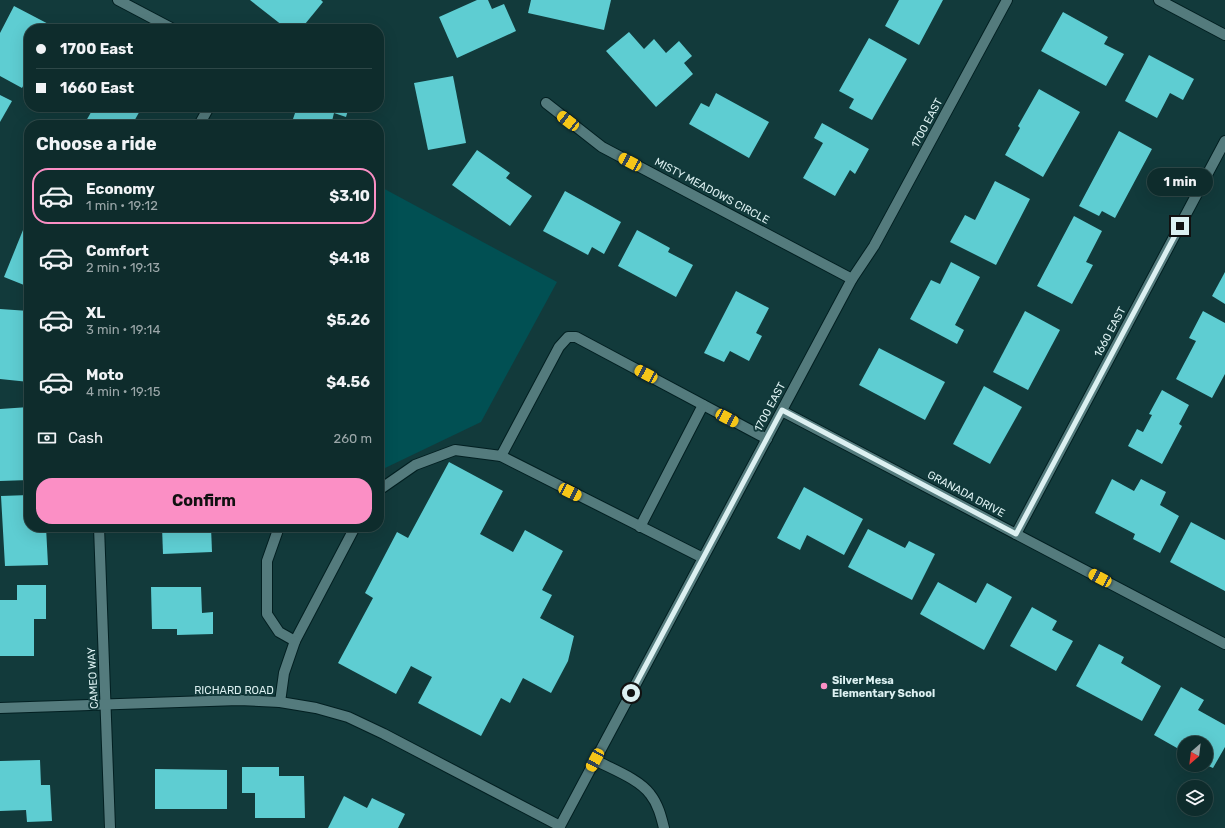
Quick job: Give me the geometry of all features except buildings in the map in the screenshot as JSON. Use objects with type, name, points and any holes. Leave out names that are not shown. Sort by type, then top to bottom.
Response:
[{"type":"street","points":[[118,0],[164,24]]},
{"type":"street","name":"1700 EAST","points":[[560,827],[852,279],[874,246],[1007,0]]},
{"type":"street","points":[[1159,0],[1225,35]]},
{"type":"street","name":"MISTY MEADOWS CIRCLE","points":[[546,103],[602,147],[852,279]]},
{"type":"street","name":"1660 EAST","points":[[1016,534],[1225,141]]},
{"type":"street","points":[[501,456],[559,347],[568,337],[576,337],[767,439]]},
{"type":"street","points":[[640,527],[703,405]]},
{"type":"street","name":"GRANADA DRIVE","points":[[782,410],[1225,644]]},
{"type":"street","points":[[384,487],[415,465],[455,450],[501,456],[703,558]]},
{"type":"street","name":"CAMEO WAY","points":[[99,532],[110,828]]},
{"type":"street","points":[[277,532],[266,561],[266,614],[279,632],[295,641]]},
{"type":"street","points":[[280,702],[284,673],[295,641],[352,532]]},
{"type":"street","name":"RICHARD ROAD","points":[[0,708],[239,700],[280,702],[316,708],[348,717],[384,734],[560,827]]},
{"type":"street","points":[[595,760],[639,783],[650,794],[660,811],[664,828]]},
{"type":"shaded area","points":[[384,189],[557,282],[481,422],[384,469]]},
{"type":"place","name":"Silver Mesa Elementary School","points":[[824,686]]},
{"type":"route","points":[[631,693],[782,410],[1016,534],[1180,226]]}]
